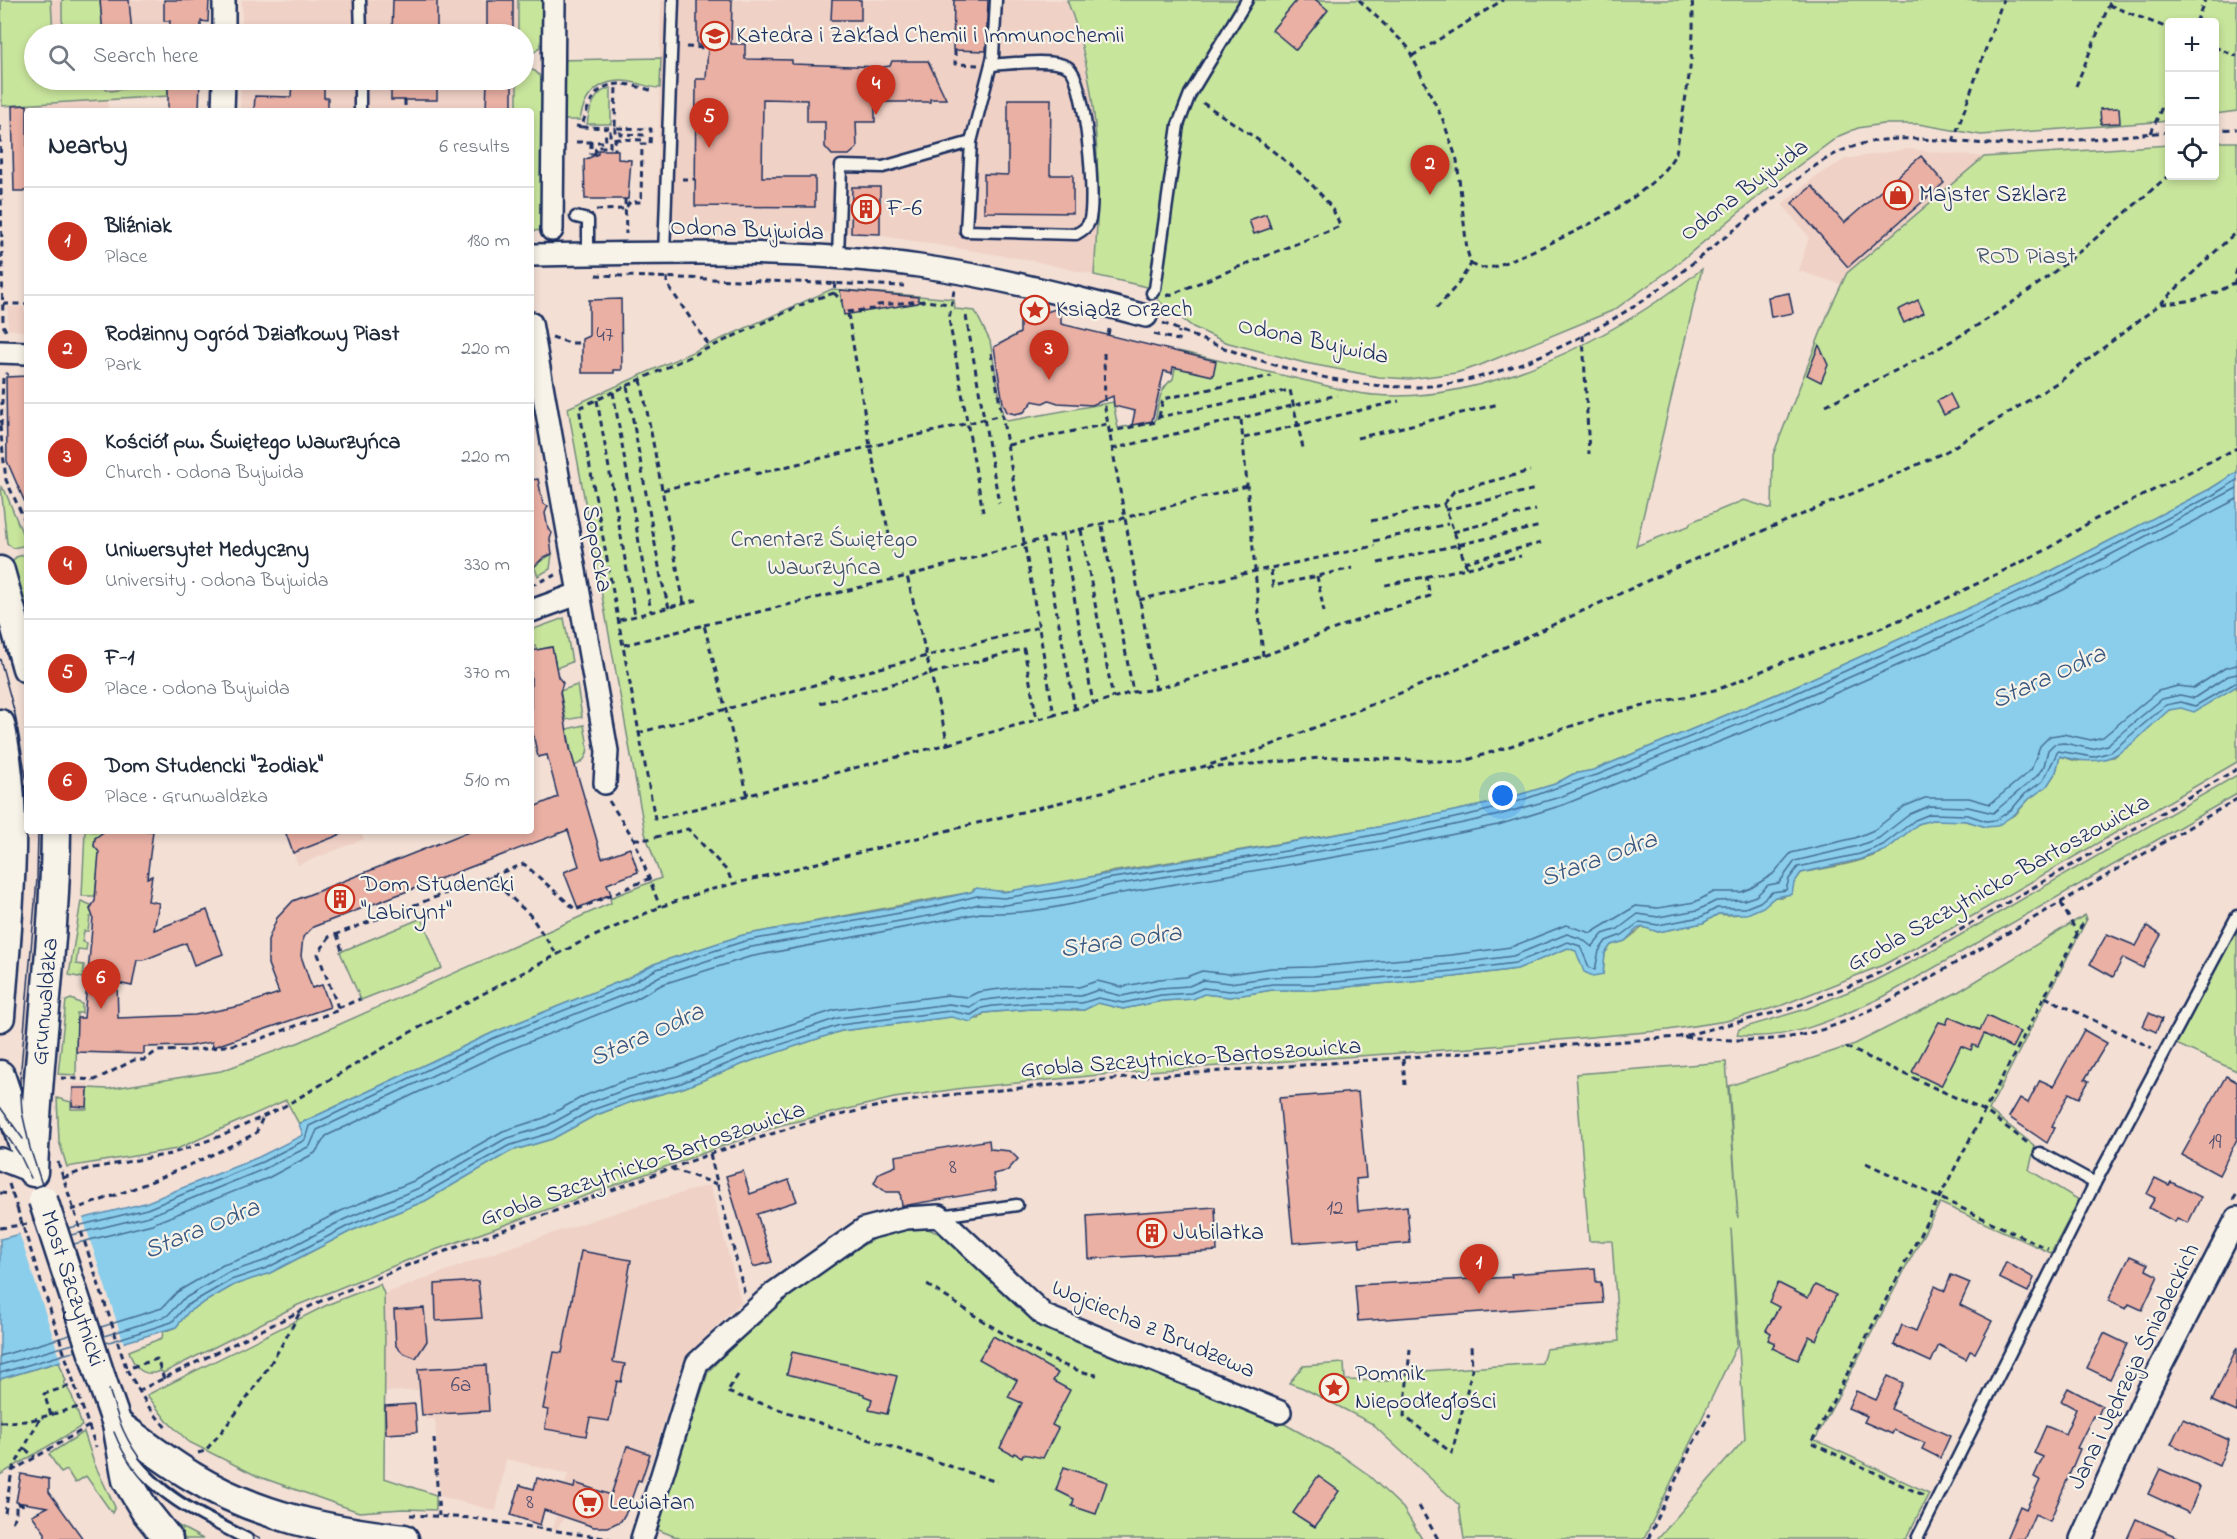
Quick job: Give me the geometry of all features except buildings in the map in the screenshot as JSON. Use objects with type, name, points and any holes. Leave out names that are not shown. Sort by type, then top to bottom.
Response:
[{"type":"main road","points":[[0,571],[24,657]]},
{"type":"main road","name":"Grunwaldzka","points":[[0,724],[10,794],[11,854],[0,1017]]},
{"type":"main road","name":"Grunwaldzka","points":[[33,1172],[35,1116],[56,873],[56,834]]},
{"type":"main road","name":"Grunwaldzka","points":[[0,1075],[43,1200]]},
{"type":"main road","points":[[3,1135],[33,1172]]},
{"type":"main road","name":"Most Szczytnicki","points":[[43,1200],[117,1424],[127,1480],[144,1509],[168,1539]]},
{"type":"main road","points":[[117,1424],[182,1470],[228,1496],[282,1516],[324,1529],[363,1537],[402,1527]]},
{"type":"street","points":[[224,0],[224,24]]},
{"type":"street","points":[[552,230],[554,0]]},
{"type":"street","points":[[223,108],[224,90]]},
{"type":"street","name":"Odona Bujwida","points":[[534,255],[664,254],[838,259],[917,266],[956,281],[1057,293],[1145,324]]},
{"type":"street","name":"Sopocka","points":[[534,340],[607,751],[605,783]]},
{"type":"street","points":[[0,352],[22,345]]},
{"type":"street","points":[[534,609],[578,594]]},
{"type":"street","points":[[0,1159],[33,1172]]},
{"type":"street","points":[[642,1539],[697,1363],[792,1278],[864,1229],[906,1218],[939,1216]]},
{"type":"street","name":"Wojciecha z Brudzewa","points":[[939,1216],[1045,1316],[1280,1412]]},
{"type":"street","name":"Jana i Jędrzeja Śniadeckich","points":[[2081,1539],[2147,1393],[2237,1218]]},
{"type":"lane","points":[[360,0],[361,24]]},
{"type":"lane","points":[[664,254],[673,0]]},
{"type":"lane","points":[[990,65],[1057,62],[1069,68],[1077,83],[1086,127],[1092,209],[1086,228],[1076,234],[966,231],[971,142],[996,36],[996,0]]},
{"type":"lane","points":[[1153,291],[1178,125],[1190,94],[1247,0]]},
{"type":"lane","points":[[360,90],[360,108]]},
{"type":"lane","points":[[838,259],[841,166],[884,167],[971,142]]},
{"type":"lane","points":[[576,216],[588,220],[588,254]]},
{"type":"lane","points":[[1917,1539],[2096,1183],[2237,916]]},
{"type":"lane","points":[[2040,1153],[2096,1183]]},
{"type":"lane","points":[[939,1216],[1017,1205]]},
{"type":"lane","points":[[117,1424],[129,1455],[158,1488],[183,1505],[247,1539]]},
{"type":"path","points":[[1359,0],[1407,46],[1443,120],[1457,160],[1467,250],[1472,264],[1480,268],[1494,267],[1632,199],[1654,183],[1669,165],[1676,153],[1690,71],[1694,29],[1692,0]]},
{"type":"path","points":[[1412,56],[1503,0]]},
{"type":"path","points":[[1953,142],[2003,0]]},
{"type":"path","points":[[2076,86],[2111,0]]},
{"type":"path","points":[[2198,18],[2205,0]]},
{"type":"path","points":[[2109,5],[2165,27]]},
{"type":"path","points":[[672,47],[708,48]]},
{"type":"path","points":[[2219,49],[2237,56]]},
{"type":"path","points":[[955,50],[955,64],[990,65]]},
{"type":"path","points":[[582,127],[591,97],[598,89],[616,84],[653,91]]},
{"type":"path","points":[[591,142],[591,154],[597,154],[596,147],[610,147],[610,128],[616,84]]},
{"type":"path","points":[[1153,291],[1166,296],[1341,226],[1333,209],[1315,187],[1234,123],[1190,94]]},
{"type":"path","points":[[2151,134],[2165,98]]},
{"type":"path","points":[[405,100],[405,108]]},
{"type":"path","points":[[0,126],[3,325],[8,334],[22,345]]},
{"type":"path","points":[[576,126],[651,129],[650,144],[642,144],[640,202],[630,202],[625,210]]},
{"type":"path","points":[[610,128],[615,139],[615,150]]},
{"type":"path","points":[[576,142],[606,142],[610,128]]},
{"type":"path","points":[[615,139],[643,140],[643,135],[620,134],[620,128]]},
{"type":"path","points":[[2219,130],[2237,129]]},
{"type":"path","name":"Odona Bujwida","points":[[1145,324],[1179,331],[1214,346],[1290,368],[1363,384],[1412,387],[1446,383],[1501,369],[1613,320],[1654,292],[1813,167],[1848,148],[1902,138],[2015,145],[2165,132]]},
{"type":"path","points":[[1826,405],[1968,332],[2034,288],[2075,258],[2165,178]]},
{"type":"path","points":[[688,179],[695,179]]},
{"type":"path","points":[[625,199],[626,254]]},
{"type":"path","points":[[588,220],[587,210],[625,210]]},
{"type":"path","points":[[43,1200],[63,1178],[87,1169],[171,1154],[263,1117],[410,1033],[557,955],[660,907],[732,883],[951,832],[1202,768],[1259,750],[1443,676],[1698,557],[1947,451],[2063,379],[2159,305],[2237,231]]},
{"type":"path","points":[[1435,310],[1472,264]]},
{"type":"path","points":[[2237,269],[2237,292]]},
{"type":"path","points":[[592,275],[907,286]]},
{"type":"path","points":[[667,277],[668,284],[710,347]]},
{"type":"path","points":[[943,288],[956,281]]},
{"type":"path","points":[[956,281],[949,319],[983,512]]},
{"type":"path","points":[[2159,305],[2193,302],[2236,282]]},
{"type":"path","points":[[842,301],[834,291],[579,408],[655,819],[948,744],[1133,692],[1156,690],[1263,656],[1385,610],[1430,596],[1426,576]]},
{"type":"path","points":[[893,552],[870,446],[848,313],[873,309],[878,305],[924,301],[951,304]]},
{"type":"path","points":[[3,304],[24,304]]},
{"type":"path","points":[[966,316],[999,502]]},
{"type":"path","points":[[1099,320],[1111,323]]},
{"type":"path","points":[[1145,324],[1178,340],[1179,331]]},
{"type":"path","points":[[534,329],[570,343],[582,343]]},
{"type":"path","points":[[1583,335],[1589,454]]},
{"type":"path","points":[[1104,352],[1108,432],[1156,690]]},
{"type":"path","points":[[991,353],[1022,520],[1023,545],[1054,715]]},
{"type":"path","points":[[10,371],[3,378],[1,426],[6,480],[24,519]]},
{"type":"path","points":[[1108,432],[1156,422],[1163,399],[1271,376]]},
{"type":"path","points":[[641,380],[684,604]]},
{"type":"path","points":[[627,386],[651,525],[669,608]]},
{"type":"path","points":[[1158,417],[1290,390],[1303,448]]},
{"type":"path","points":[[613,393],[651,612]]},
{"type":"path","points":[[1112,449],[1337,395]]},
{"type":"path","points":[[597,400],[635,616]]},
{"type":"path","points":[[1244,438],[1399,401]]},
{"type":"path","points":[[1357,438],[1499,404]]},
{"type":"path","points":[[755,474],[1002,415]]},
{"type":"path","points":[[1240,420],[1244,438],[1263,656]]},
{"type":"path","points":[[1008,445],[1107,424]]},
{"type":"path","points":[[1202,768],[1332,757],[1461,762],[1574,724],[1719,689],[1788,660],[1853,639],[1919,612],[2048,549],[2090,522],[2237,448]]},
{"type":"path","points":[[663,490],[753,467]]},
{"type":"path","points":[[1371,521],[1444,504],[1454,491],[1530,471]]},
{"type":"path","points":[[623,645],[907,576],[1247,486]]},
{"type":"path","points":[[1445,510],[1536,489]]},
{"type":"path","points":[[1444,504],[1449,524],[1467,568]]},
{"type":"path","points":[[1453,532],[1536,510]]},
{"type":"path","points":[[1374,541],[1449,524]]},
{"type":"path","points":[[1101,525],[1133,692]]},
{"type":"path","points":[[1378,563],[1541,526]]},
{"type":"path","points":[[1082,530],[1113,698]]},
{"type":"path","points":[[1063,535],[1077,603],[1093,703]]},
{"type":"path","points":[[1043,539],[1075,709]]},
{"type":"path","points":[[1464,562],[1541,543]]},
{"type":"path","points":[[1139,600],[1375,546]]},
{"type":"path","points":[[1381,586],[1521,556]]},
{"type":"path","points":[[1271,570],[1274,586],[1353,568]]},
{"type":"path","points":[[534,584],[560,573]]},
{"type":"path","points":[[907,576],[948,744]]},
{"type":"path","points":[[1317,576],[1324,612]]},
{"type":"path","points":[[620,620],[701,599]]},
{"type":"path","points":[[1384,603],[1385,610]]},
{"type":"path","points":[[704,625],[748,796]]},
{"type":"path","points":[[638,733],[829,681],[832,677],[838,679],[1039,627]]},
{"type":"path","points":[[820,703],[1024,650],[1037,720]]},
{"type":"path","name":"Grobla Szczytnicko-Bartoszowicka","points":[[138,1391],[300,1311],[408,1265],[710,1154],[802,1124],[883,1105],[937,1097],[1115,1079],[1679,1037],[1789,1009],[1865,980],[2012,901],[2237,769]]},
{"type":"path","points":[[605,783],[610,805],[634,839],[660,907]]},
{"type":"path","points":[[1679,1037],[1742,1041],[1773,1039],[1804,1034],[1844,1021],[1905,991],[2237,799]]},
{"type":"path","points":[[634,839],[648,839],[688,829],[728,872],[732,883]]},
{"type":"path","points":[[338,1008],[318,954],[329,937],[525,864],[576,910],[648,879]]},
{"type":"path","points":[[489,877],[530,915],[557,955]]},
{"type":"path","points":[[2061,902],[2077,933]]},
{"type":"path","points":[[1936,1500],[1811,1443],[2085,919]]},
{"type":"path","points":[[337,934],[342,951]]},
{"type":"path","points":[[2045,997],[2164,1053]]},
{"type":"path","points":[[52,1078],[95,1080],[134,1059],[144,1060],[157,1051],[197,1050],[252,1041],[339,1010],[338,1008],[360,999]]},
{"type":"path","points":[[196,1045],[197,1050]]},
{"type":"path","points":[[1846,1047],[1985,1112],[2040,1153]]},
{"type":"path","points":[[1403,1059],[1405,1085]]},
{"type":"path","points":[[80,1208],[158,1181],[215,1154],[256,1133],[263,1117]]},
{"type":"path","points":[[710,1154],[746,1299],[753,1312]]},
{"type":"path","points":[[1866,1163],[2060,1254]]},
{"type":"path","points":[[670,1169],[717,1184]]},
{"type":"path","points":[[0,1192],[43,1200]]},
{"type":"path","points":[[43,1200],[101,1378]]},
{"type":"path","points":[[43,1200],[101,1378]]},
{"type":"path","points":[[0,1228],[16,1227]]},
{"type":"path","points":[[927,1286],[1049,1358],[1078,1372],[1097,1376]]},
{"type":"path","points":[[197,1454],[205,1452],[239,1412],[280,1348],[300,1311]]},
{"type":"path","points":[[1410,1349],[1404,1416],[1452,1453],[1472,1370],[1471,1344]]},
{"type":"path","points":[[132,1367],[157,1359],[164,1379]]},
{"type":"path","points":[[738,1375],[728,1392],[997,1482]]},
{"type":"path","points":[[101,1378],[138,1391],[169,1432]]},
{"type":"path","points":[[51,1415],[44,1394],[69,1386]]},
{"type":"path","points":[[0,1422],[40,1418],[82,1406]]},
{"type":"path","points":[[1648,1539],[1691,1447],[1710,1414]]},
{"type":"path","points":[[5,1513],[12,1471],[40,1418]]},
{"type":"path","points":[[12,1471],[89,1426]]},
{"type":"path","points":[[434,1438],[439,1516]]},
{"type":"path","points":[[25,1449],[35,1457]]},
{"type":"path","points":[[189,1449],[204,1458]]},
{"type":"path","points":[[12,1522],[16,1516],[16,1504],[27,1505]]},
{"type":"path","points":[[1419,1506],[1438,1539]]},
{"type":"path","points":[[402,1527],[439,1516],[472,1518],[610,1539]]},
{"type":"shaded area","points":[[1,0],[209,0],[208,22],[201,22],[201,24],[24,24],[24,90],[199,90],[199,94],[108,101],[108,108],[24,108],[24,157],[13,157],[12,106],[2,106]]},
{"type":"shaded area","points":[[242,0],[518,0],[518,24],[242,24]]},
{"type":"shaded area","points":[[661,0],[1067,0],[1087,72],[1097,142],[1099,204],[1094,275],[1030,260],[880,234],[657,227]]},
{"type":"shaded area","points":[[241,90],[517,90],[517,108],[240,108]]},
{"type":"shaded area","points":[[1907,149],[1984,157],[1847,273],[1841,284],[1799,271],[1809,237],[1782,204],[1815,177],[1846,159]]},
{"type":"shaded area","points":[[8,307],[24,307],[24,332],[8,329]]},
{"type":"shaded area","points":[[286,834],[362,834],[364,839],[298,865]]},
{"type":"shaded area","points":[[71,1084],[88,1084],[87,1109],[71,1109]]},
{"type":"shaded area","points":[[710,1185],[741,1302],[685,1357],[644,1483],[638,1480],[628,1509],[621,1521],[608,1527],[594,1527],[564,1517],[557,1530],[553,1529],[568,1474],[506,1459],[496,1511],[440,1496],[435,1419],[426,1419],[425,1405],[421,1403],[420,1390],[385,1392],[384,1294],[505,1249],[636,1206]]},
{"type":"green space","points":[[1,0],[51,0],[52,24],[24,24],[24,90],[168,90],[168,96],[2,106]]},
{"type":"green space","points":[[62,0],[100,0],[102,24],[63,24]]},
{"type":"green space","points":[[518,0],[548,0],[545,35],[538,49],[534,52],[534,24],[518,24]]},
{"type":"green space","points":[[1067,0],[2237,0],[2237,111],[2219,113],[2219,18],[2165,18],[2165,121],[1981,135],[1918,124],[1883,124],[1858,128],[1839,136],[1772,185],[1671,269],[1614,310],[1456,373],[1409,379],[1379,377],[1305,363],[1225,342],[1193,327],[1161,303],[1147,287],[1094,275],[1098,205],[1096,136],[1087,67]]},
{"type":"green space","points":[[661,58],[660,88],[625,81],[606,83],[592,93],[587,100],[580,120],[558,120],[559,60]]},
{"type":"green space","points":[[535,71],[544,80],[547,230],[534,231],[534,108],[517,108],[517,90],[534,90]]},
{"type":"green space","points":[[611,88],[611,124],[587,124],[591,107],[597,97],[601,92]]},
{"type":"green space","points":[[2219,142],[2237,142],[2237,472],[2210,489],[2051,571],[1784,691],[1594,770],[1573,774],[1555,784],[1492,803],[1378,827],[1105,873],[1040,888],[1006,891],[974,889],[971,892],[743,935],[654,964],[626,979],[492,1033],[299,1124],[286,1100],[177,1149],[67,1167],[59,1141],[57,1098],[71,1102],[71,1109],[87,1109],[88,1088],[108,1089],[221,1071],[300,1042],[611,903],[610,898],[661,878],[645,833],[568,408],[832,289],[954,299],[955,309],[975,311],[990,341],[1003,416],[1007,421],[1113,402],[1118,428],[1155,421],[1162,392],[1173,379],[1178,351],[1357,393],[1417,395],[1460,389],[1504,377],[1548,361],[1630,318],[1702,269],[1636,546],[1689,526],[1691,522],[1744,500],[1772,509],[1773,455],[1829,311],[1847,273],[1984,157],[2165,145],[2165,180],[2219,180]]},
{"type":"green space","points":[[1,487],[5,491],[24,538],[24,546],[13,548],[7,543]]},
{"type":"green space","points":[[552,554],[550,569],[538,576],[534,562],[538,563]]},
{"type":"green space","points":[[24,555],[24,615],[11,564],[16,557]]},
{"type":"green space","points":[[564,618],[572,662],[556,668],[552,647],[537,650],[534,646],[534,629]]},
{"type":"green space","points":[[577,685],[582,717],[566,720],[560,691]]},
{"type":"green space","points":[[2237,686],[2237,762],[1950,929],[1883,965],[1780,1006],[1726,1021],[1668,1030],[1471,1048],[1120,1073],[964,1088],[894,1098],[781,1125],[413,1258],[298,1305],[163,1373],[161,1371],[149,1373],[140,1370],[129,1351],[162,1338],[163,1332],[176,1327],[189,1311],[234,1285],[270,1273],[351,1231],[425,1201],[511,1151],[552,1139],[594,1116],[631,1102],[683,1088],[751,1061],[841,1031],[951,1017],[979,1019],[984,1013],[1031,1009],[1084,1010],[1098,1003],[1123,1009],[1162,1001],[1193,999],[1204,994],[1230,997],[1272,990],[1314,990],[1454,977],[1517,969],[1568,948],[1576,951],[1603,974],[1605,953],[1611,945],[1625,941],[1643,927],[1658,932],[1703,923],[1718,914],[1733,915],[1755,909],[1775,897],[1784,897],[1801,873],[1855,862],[1876,855],[1918,824],[1926,821],[1952,819],[1986,827],[2015,815],[2029,799],[2047,786],[2056,772],[2060,756],[2076,761],[2114,757],[2169,710]]},
{"type":"green space","points":[[584,725],[587,754],[580,763],[574,766],[567,729]]},
{"type":"green space","points":[[2237,775],[2237,794],[1883,997],[1830,1020],[1794,1032],[1756,1036],[1737,1035],[1739,1029],[1806,1009],[1870,983],[1938,948]]},
{"type":"green space","points":[[85,834],[101,834],[95,838],[94,846],[100,850],[95,896],[82,896]]},
{"type":"green space","points":[[81,901],[91,905],[90,910],[94,916],[90,917],[88,931],[84,931],[82,942],[87,943],[86,950],[78,949],[76,964],[84,965],[83,978],[69,975]]},
{"type":"green space","points":[[2085,915],[2087,919],[1989,1110],[2035,1146],[2029,1170],[2079,1200],[2051,1253],[1940,1203],[1815,1440],[1929,1493],[1906,1539],[1657,1539],[1745,1439],[1731,1228],[1737,1345],[1644,1539],[1464,1539],[1459,1505],[1371,1423],[1289,1383],[1303,1366],[1344,1363],[1345,1380],[1388,1381],[1410,1372],[1542,1363],[1546,1349],[1619,1341],[1612,1241],[1589,1241],[1576,1074],[1726,1062],[1738,1218],[1729,1086],[1855,1044],[1958,992]]},
{"type":"green space","points":[[422,918],[442,968],[361,1000],[340,952]]},
{"type":"green space","points":[[2237,928],[2237,1071],[2176,1044]]},
{"type":"green space","points":[[71,999],[82,1004],[82,1013],[77,1013],[76,1075],[58,1074],[66,1001]]},
{"type":"green space","points":[[914,1228],[928,1229],[945,1236],[1029,1315],[1279,1421],[1339,1454],[1366,1473],[1403,1508],[1422,1539],[681,1539],[656,1529],[708,1372],[730,1348],[778,1304],[830,1264],[884,1233]]},
{"type":"green space","points":[[380,1284],[384,1294],[384,1478],[436,1495],[436,1510],[403,1509],[359,1512],[257,1476],[189,1442],[167,1421],[147,1395],[329,1304]]},
{"type":"green space","points":[[59,1362],[66,1381],[64,1382],[72,1396],[82,1426],[0,1475],[0,1379]]},
{"type":"green space","points":[[84,1432],[94,1463],[115,1507],[112,1513],[86,1476],[75,1483],[67,1470],[61,1473],[49,1454]]},
{"type":"green space","points":[[175,1524],[203,1539],[184,1539],[172,1527]]},
{"type":"water","name":"Stara Odra","points":[[2237,472],[2237,686],[2194,712],[2181,708],[2169,710],[2132,744],[2109,758],[2095,761],[2060,756],[2056,772],[2047,786],[2029,799],[2015,814],[1997,826],[1986,827],[1967,821],[1932,820],[1918,824],[1886,850],[1862,859],[1801,873],[1794,883],[1792,894],[1775,897],[1763,907],[1747,914],[1718,914],[1703,923],[1658,932],[1643,927],[1637,929],[1625,941],[1611,945],[1605,953],[1603,974],[1593,976],[1584,972],[1576,951],[1568,948],[1517,969],[1454,977],[1314,990],[1272,990],[1230,997],[1204,994],[1193,999],[1162,1001],[1123,1009],[1098,1003],[1084,1010],[1031,1009],[994,1012],[984,1013],[971,1022],[951,1017],[841,1031],[751,1061],[683,1088],[631,1102],[594,1116],[552,1139],[511,1151],[425,1201],[351,1231],[270,1273],[234,1285],[189,1311],[176,1327],[0,1379],[0,1239],[145,1203],[259,1157],[303,1135],[299,1124],[492,1033],[626,979],[654,964],[743,935],[931,901],[971,892],[977,888],[1004,892],[1378,827],[1492,803],[1555,784],[1573,774],[1594,770],[1784,691],[2051,571],[2210,489]]},
{"type":"pier","points":[[82,1215],[125,1347],[62,1364],[19,1233]]},
{"type":"tram line","points":[[0,629],[11,668]]},
{"type":"tram line","points":[[0,659],[15,714],[24,765]]},
{"type":"tram line","points":[[38,834],[37,879],[20,1080],[22,1112],[30,1148],[119,1420],[130,1444],[143,1463],[176,1494],[260,1539]]},
{"type":"tram line","points":[[0,1107],[23,1139]]},
{"type":"tram line","points":[[0,1126],[20,1155],[31,1178]]},
{"type":"tram line","points":[[114,1432],[135,1471],[162,1498],[194,1519],[233,1539]]},
{"type":"place","name":"Katedra i Zakład Chemii i Immunochemii","points":[[715,36]]},
{"type":"place","name":"Uniwersytet Medyczny","points":[[876,115]]},
{"type":"place","name":"F-1","points":[[709,148]]},
{"type":"place","name":"Rodzinny Ogród Działkowy Piast","points":[[1430,195]]},
{"type":"place","name":"Majster Szklarz","points":[[1898,195]]},
{"type":"place","name":"F-6","points":[[866,209]]},
{"type":"place","name":"Ksiądz Orzech","points":[[1035,310]]},
{"type":"place","name":"Kościół pw. Świętego Wawrzyńca","points":[[1049,380]]},
{"type":"place","name":"Dom Studencki \"Labirynt\"","points":[[340,899]]},
{"type":"place","name":"Dom Studencki \"Zodiak\"","points":[[101,1009]]},
{"type":"place","name":"Jubilatka","points":[[1152,1233]]},
{"type":"place","name":"Bliźniak","points":[[1479,1294]]},
{"type":"place","name":"Pomnik Niepodłegłości","points":[[1334,1388]]},
{"type":"place","name":"Lewiatan","points":[[588,1503]]},
{"type":"park label","name":"ROD Piast","points":[[2026,257]]},
{"type":"park label","name":"Cmentarz Świętego Wawrzyńca","points":[[824,554]]}]
